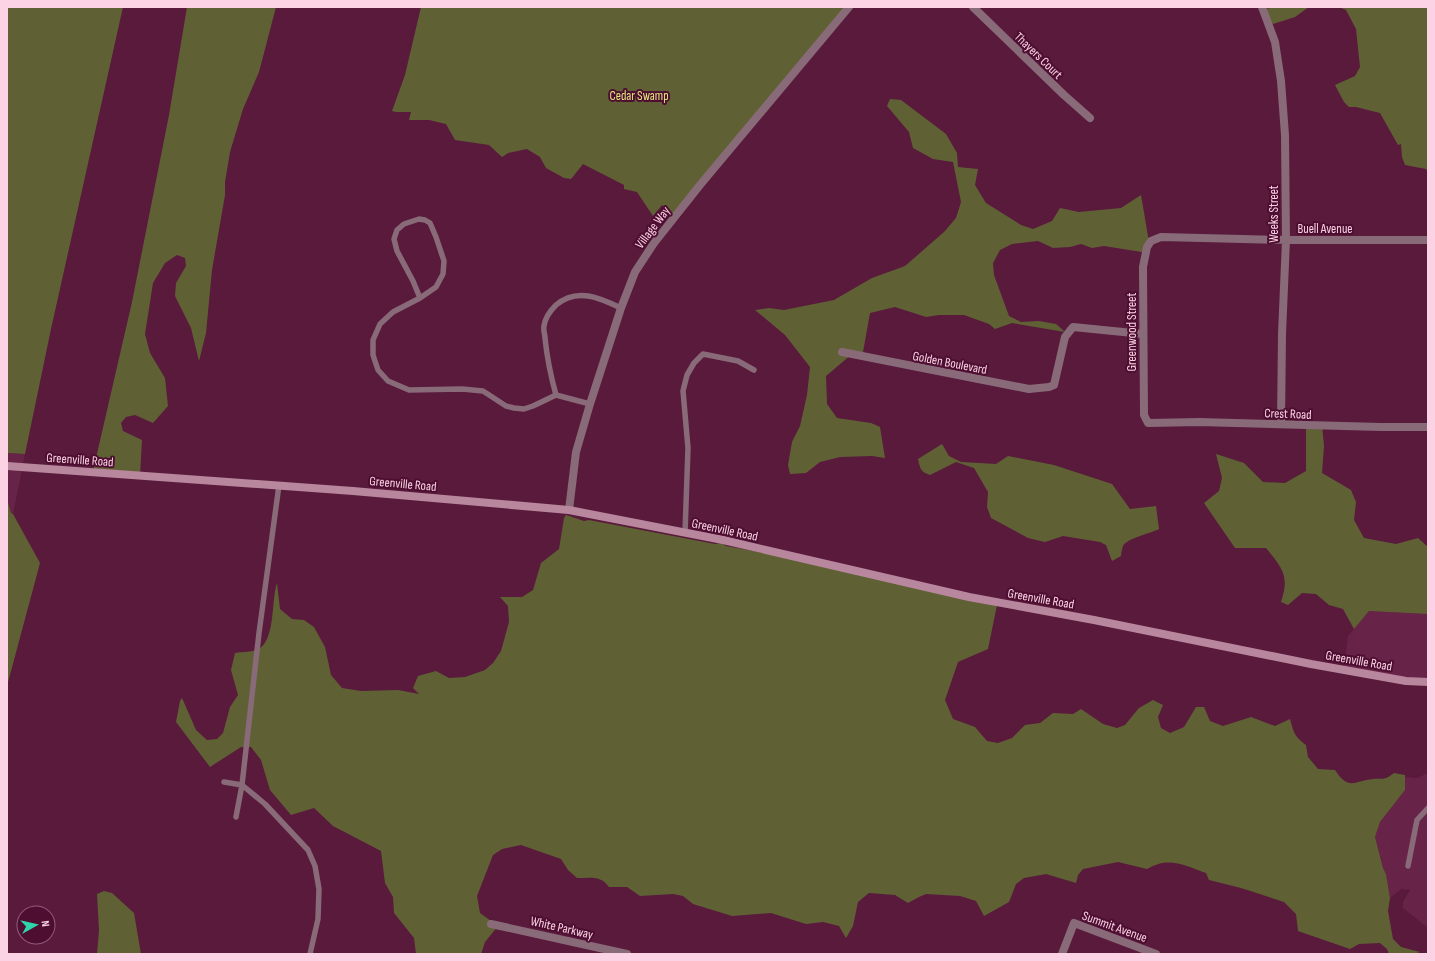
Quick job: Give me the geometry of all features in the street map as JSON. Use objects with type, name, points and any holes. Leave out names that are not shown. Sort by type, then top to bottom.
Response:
[{"type":"main road","name":"Greenville Road","points":[[7,466],[279,485],[569,510],[685,533],[969,597],[1094,620],[1310,664],[1406,681],[1428,682]]},
{"type":"street","name":"Village Way","points":[[569,510],[576,452],[621,308],[635,272],[654,243],[849,7]]},
{"type":"street","name":"Thayers Court","points":[[973,7],[1064,95],[1090,118]]},
{"type":"street","name":"Weeks Street","points":[[1262,7],[1275,42],[1281,81],[1285,135],[1286,240],[1282,334],[1281,424]]},
{"type":"street","name":"Buell Avenue","points":[[1151,241],[1161,237],[1286,240],[1428,240]]},
{"type":"street","name":"Greenwood Street","points":[[1148,423],[1144,415],[1143,267],[1147,247],[1151,241]]},
{"type":"street","name":"Golden Boulevard","points":[[842,352],[1029,389],[1054,385],[1065,337],[1073,326],[1143,334]]},
{"type":"street","name":"Crest Road","points":[[1148,423],[1199,422],[1381,428],[1428,427]]},
{"type":"street","name":"Summit Avenue","points":[[1062,954],[1074,923],[1156,954]]},
{"type":"street","name":"White Parkway","points":[[491,924],[627,954]]},
{"type":"lane","points":[[420,298],[397,251],[394,239],[397,230],[404,224],[419,219],[430,223],[444,261],[443,274],[436,287],[420,298],[392,312],[380,324],[373,340],[373,355],[378,370],[388,381],[409,390],[462,388],[483,391],[506,406],[514,408],[524,409],[556,395],[590,404]]},
{"type":"lane","points":[[556,395],[551,378],[544,325],[550,311],[562,300],[582,295],[588,295],[621,308]]},
{"type":"lane","points":[[685,533],[688,448],[683,392],[687,375],[694,363],[703,354],[738,361],[754,370]]},
{"type":"lane","points":[[236,816],[242,785],[258,641],[279,485]]},
{"type":"lane","points":[[224,782],[242,785],[265,804],[308,850],[315,866],[318,889],[318,919],[310,954]]},
{"type":"lane","points":[[1408,866],[1418,820],[1428,808]]},
{"type":"shaded area","points":[[7,453],[25,454],[13,514],[11,513],[7,499]]},
{"type":"shaded area","points":[[1369,611],[1428,614],[1428,682],[1344,668],[1348,636]]},
{"type":"shaded area","points":[[1428,773],[1428,928],[1403,908],[1403,902],[1410,890],[1401,889],[1390,898],[1386,874],[1375,837],[1380,822],[1405,790],[1405,777],[1417,778]]},
{"type":"green space","points":[[7,7],[123,7],[51,329],[25,454],[7,453]]},
{"type":"green space","points":[[187,7],[276,7],[259,72],[243,109],[230,152],[225,182],[225,195],[212,270],[206,333],[199,361],[191,328],[175,296],[176,283],[186,266],[185,258],[177,255],[165,263],[153,283],[145,334],[150,353],[165,378],[168,406],[153,423],[135,415],[126,417],[121,423],[123,431],[142,440],[140,475],[93,471],[132,302],[169,115]]},
{"type":"green space","name":"Cedar Swamp","points":[[421,7],[846,7],[673,214],[662,205],[653,216],[637,192],[624,189],[624,185],[583,164],[571,179],[564,178],[546,168],[540,157],[527,149],[508,153],[502,157],[489,145],[455,140],[446,124],[429,120],[409,120],[411,112],[392,111],[405,75]]},
{"type":"green space","points":[[1273,7],[1309,7],[1295,17],[1273,24],[1270,21],[1266,9]]},
{"type":"green space","points":[[1339,7],[1428,7],[1428,172],[1426,169],[1405,165],[1402,157],[1401,144],[1398,145],[1380,113],[1356,107],[1349,107],[1344,102],[1335,85],[1355,76],[1360,67],[1356,29],[1346,10]]},
{"type":"green space","points":[[890,99],[901,100],[946,134],[957,153],[958,167],[978,169],[975,185],[986,203],[1021,225],[1033,229],[1052,221],[1060,208],[1079,212],[1121,208],[1141,195],[1150,248],[1148,253],[1104,246],[1092,248],[1081,244],[1070,247],[1053,248],[1038,241],[1012,244],[1000,250],[993,263],[994,275],[1009,316],[1021,322],[1039,321],[1056,324],[1065,332],[1012,323],[995,329],[989,324],[964,315],[939,315],[926,317],[895,307],[870,313],[863,352],[852,354],[826,376],[827,404],[837,418],[871,423],[880,427],[885,458],[872,456],[840,457],[820,462],[806,473],[790,474],[788,465],[792,442],[800,426],[807,395],[810,367],[785,335],[755,310],[769,308],[784,310],[834,300],[872,278],[905,266],[944,232],[956,218],[961,202],[953,162],[933,159],[913,148],[909,132],[887,106]]},
{"type":"green space","points":[[1306,425],[1322,425],[1324,446],[1322,473],[1351,490],[1356,502],[1354,520],[1364,538],[1396,544],[1418,538],[1428,547],[1428,614],[1369,611],[1354,629],[1343,609],[1329,605],[1316,594],[1302,593],[1288,605],[1281,602],[1285,585],[1283,572],[1272,555],[1266,548],[1235,548],[1204,503],[1219,491],[1222,478],[1216,454],[1244,463],[1263,482],[1285,483],[1306,471]]},
{"type":"green space","points":[[942,444],[949,456],[961,462],[996,464],[1008,456],[1054,465],[1112,484],[1130,509],[1156,506],[1159,529],[1125,543],[1121,556],[1112,561],[1106,545],[1100,542],[1063,536],[1045,542],[1028,538],[991,518],[987,507],[988,492],[974,468],[956,462],[930,475],[925,473],[920,468],[918,459]]},
{"type":"green space","points":[[7,499],[11,513],[13,514],[40,563],[7,686]]},
{"type":"green space","points":[[566,515],[584,521],[589,520],[715,544],[721,543],[726,546],[997,605],[988,649],[958,662],[945,700],[953,719],[975,727],[987,741],[998,743],[1012,738],[1025,725],[1040,723],[1053,713],[1073,714],[1081,709],[1103,724],[1117,728],[1125,725],[1139,708],[1153,700],[1163,705],[1158,717],[1161,728],[1170,733],[1184,727],[1196,707],[1204,707],[1210,721],[1223,726],[1251,717],[1275,726],[1290,719],[1295,734],[1306,745],[1308,757],[1318,769],[1335,770],[1344,781],[1348,783],[1373,779],[1384,779],[1394,773],[1405,775],[1405,790],[1380,822],[1375,837],[1386,874],[1390,898],[1388,911],[1393,939],[1401,947],[1420,952],[1413,954],[1389,954],[1387,949],[1380,943],[1359,944],[1350,949],[1298,931],[1296,914],[1284,902],[1241,888],[1209,880],[1206,873],[1191,867],[1170,862],[1155,865],[1147,869],[1118,862],[1083,869],[1078,875],[1076,883],[1046,874],[1024,878],[1016,884],[1009,902],[984,916],[976,901],[960,896],[926,894],[908,903],[895,895],[869,893],[858,902],[853,926],[846,938],[839,926],[823,922],[806,924],[771,913],[732,916],[693,904],[683,896],[673,894],[640,896],[627,887],[609,887],[606,883],[599,879],[577,878],[568,870],[561,859],[521,845],[502,849],[493,855],[477,896],[480,913],[498,926],[485,942],[481,954],[416,954],[414,938],[394,913],[393,897],[385,883],[381,851],[333,826],[314,808],[291,815],[270,790],[261,760],[251,747],[241,747],[210,767],[176,722],[180,701],[182,698],[196,730],[207,740],[217,739],[223,733],[230,707],[238,695],[231,670],[235,653],[257,650],[263,646],[270,630],[277,583],[280,609],[292,619],[304,620],[314,627],[325,647],[331,675],[342,688],[361,691],[398,690],[419,694],[413,688],[418,676],[436,671],[449,678],[465,677],[485,670],[493,663],[501,651],[509,622],[508,606],[500,597],[522,597],[533,590],[541,563],[559,549],[564,518]]},
{"type":"green space","points":[[104,891],[112,893],[134,913],[141,954],[97,954],[99,930],[97,894]]}]
